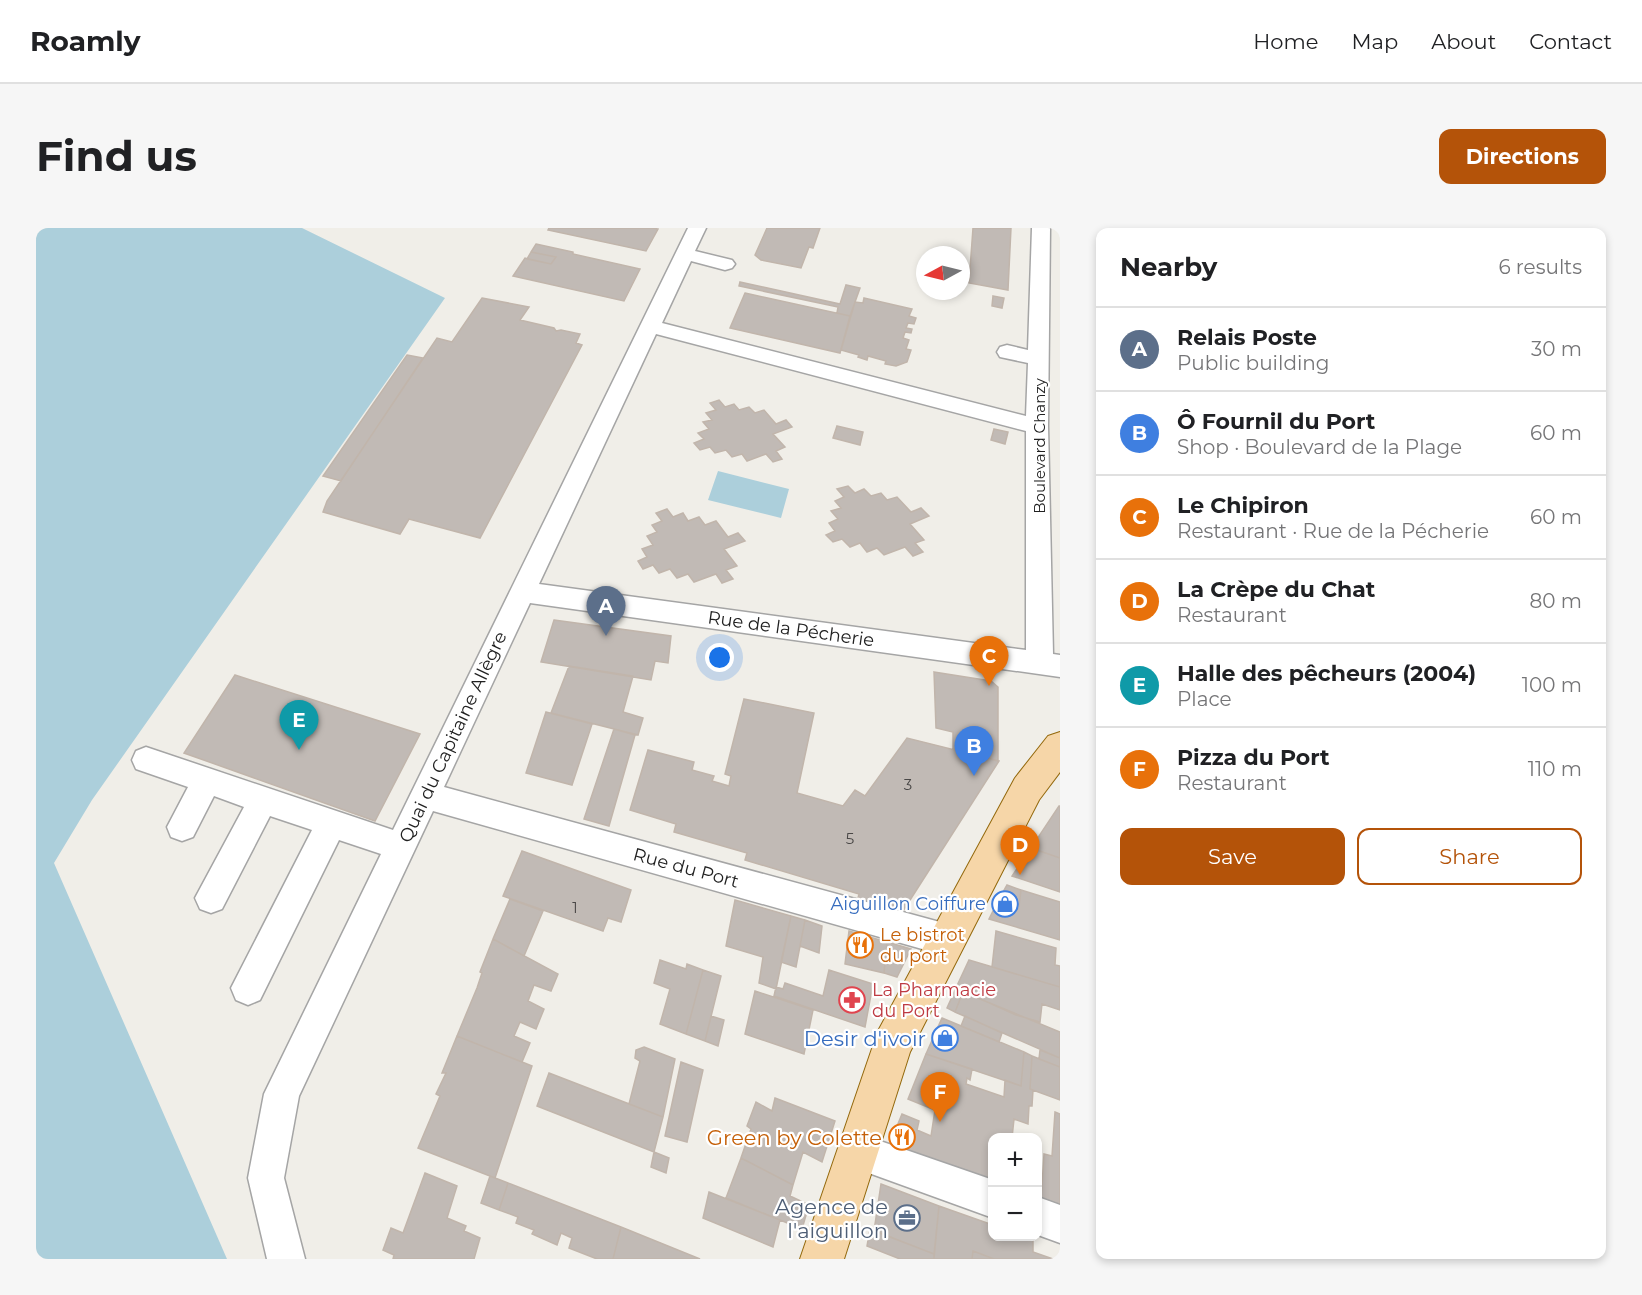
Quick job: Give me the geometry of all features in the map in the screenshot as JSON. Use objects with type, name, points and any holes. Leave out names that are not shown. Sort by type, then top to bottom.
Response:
[{"type":"main road","points":[[822,1259],[892,1045],[1027,789],[1060,746]]},
{"type":"street","name":"Quai du Capitaine Allègre","points":[[285,1258],[266,1178],[282,1094],[697,228]]},
{"type":"street","name":"Boulevard Chanzy","points":[[1041,228],[1037,426],[1050,665]]},
{"type":"street","points":[[684,254],[725,264]]},
{"type":"street","points":[[649,326],[1037,426]]},
{"type":"street","points":[[1007,352],[1039,359]]},
{"type":"street","name":"Rue de la Pécherie","points":[[522,592],[1050,665]]},
{"type":"street","points":[[146,760],[400,847]]},
{"type":"street","points":[[182,827],[207,781]]},
{"type":"street","name":"Rue du Port","points":[[425,795],[947,940]]},
{"type":"street","points":[[211,898],[263,800]]},
{"type":"street","points":[[248,988],[331,824]]},
{"type":"street","points":[[857,1151],[988,1198]]},
{"type":"street","points":[[1042,1217],[1060,1224]]},
{"type":"water","points":[[36,228],[302,228],[445,298],[92,800],[54,863],[227,1259],[36,1259]]},
{"type":"water","points":[[718,471],[789,489],[781,518],[708,500]]},
{"type":"building","points":[[549,228],[658,229],[646,251],[548,230]]},
{"type":"building","points":[[767,228],[820,228],[813,248],[809,247],[801,268],[761,260],[755,255]]},
{"type":"building","points":[[973,228],[1011,228],[1008,290],[970,283]]},
{"type":"building","points":[[536,244],[640,269],[624,301],[513,276],[525,258],[551,264],[556,257],[531,252]]},
{"type":"building","points":[[531,252],[556,257],[551,264],[527,259]]},
{"type":"building","points":[[740,282],[840,304],[846,285],[860,288],[850,316],[837,313],[838,307],[739,286]]},
{"type":"building","points":[[745,293],[850,316],[840,353],[730,328]]},
{"type":"building","points":[[993,296],[1004,298],[1002,308],[992,306]]},
{"type":"building","points":[[482,298],[529,307],[520,320],[554,328],[556,331],[580,334],[576,343],[582,345],[480,538],[409,519],[400,534],[323,512],[327,501],[437,338],[452,342]]},
{"type":"building","points":[[864,298],[912,309],[909,316],[916,318],[914,324],[908,323],[906,328],[912,329],[911,333],[905,332],[903,338],[909,340],[906,349],[911,350],[907,362],[896,366],[885,364],[886,361],[868,356],[867,360],[841,350],[855,302],[863,303]]},
{"type":"building","points":[[407,355],[423,358],[341,481],[323,476]]},
{"type":"building","points":[[719,400],[725,407],[734,404],[739,410],[749,407],[755,413],[764,410],[776,424],[786,420],[792,427],[773,434],[785,447],[776,451],[782,459],[773,462],[766,454],[747,461],[742,454],[732,457],[726,450],[715,453],[710,447],[700,450],[694,443],[704,439],[698,433],[709,429],[703,422],[712,420],[706,413],[716,410],[710,403]]},
{"type":"building","points":[[837,426],[863,432],[860,445],[833,438]]},
{"type":"building","points":[[994,429],[1008,432],[1005,444],[991,440]]},
{"type":"building","points":[[848,486],[855,493],[864,489],[871,496],[881,493],[887,500],[897,497],[911,512],[921,508],[929,516],[910,524],[924,540],[915,543],[923,552],[913,556],[905,547],[884,555],[877,548],[867,552],[860,543],[850,547],[842,539],[833,542],[826,535],[835,531],[829,523],[838,519],[831,511],[841,508],[835,501],[844,497],[837,489]]},
{"type":"building","points":[[667,509],[673,517],[683,513],[688,521],[699,517],[705,525],[716,521],[728,537],[738,533],[745,541],[724,549],[737,566],[726,570],[733,579],[722,583],[716,574],[694,582],[688,574],[677,578],[670,569],[659,573],[653,565],[643,569],[638,561],[647,557],[642,549],[653,545],[647,536],[657,532],[652,525],[662,521],[656,513]]},
{"type":"building","points":[[554,620],[671,636],[668,663],[655,661],[651,680],[541,662]]},
{"type":"building","points":[[569,666],[633,676],[623,712],[643,718],[638,735],[551,713]]},
{"type":"building","points":[[934,672],[991,681],[998,687],[998,761],[953,749],[953,732],[936,728]]},
{"type":"building","points":[[235,675],[420,734],[375,821],[184,753]]},
{"type":"building","points":[[744,699],[814,713],[797,793],[843,806],[855,790],[865,796],[907,738],[999,761],[903,911],[858,898],[859,894],[745,860],[747,853],[674,832],[676,824],[630,810],[648,750],[694,762],[692,770],[714,776],[712,781],[729,786],[731,776],[725,774]]},
{"type":"building","points":[[546,712],[592,724],[572,785],[526,773]]},
{"type":"building","points":[[614,729],[635,735],[609,826],[584,819]]},
{"type":"building","points":[[1060,806],[1060,858],[1031,848]]},
{"type":"building","points":[[1031,848],[1060,858],[1060,892],[1012,876]]},
{"type":"building","points":[[522,851],[631,890],[621,922],[608,918],[603,931],[503,896]]},
{"type":"building","points":[[1007,885],[1021,890],[1019,906],[999,899]]},
{"type":"building","points":[[1021,890],[1060,902],[1060,940],[989,919],[999,899],[1019,906]]},
{"type":"building","points":[[510,899],[543,911],[524,956],[493,939]]},
{"type":"building","points":[[735,900],[791,916],[776,989],[759,983],[763,957],[726,946]]},
{"type":"building","points":[[791,916],[805,920],[796,967],[781,962]]},
{"type":"building","points":[[805,920],[822,926],[819,953],[800,946]]},
{"type":"building","points":[[849,931],[887,942],[884,973],[845,964]]},
{"type":"building","points":[[996,931],[1056,948],[1055,965],[1060,966],[1060,987],[992,967]]},
{"type":"building","points":[[493,939],[558,974],[551,991],[534,985],[528,1001],[544,1009],[536,1029],[520,1022],[514,1036],[530,1043],[522,1062],[457,1036],[477,988],[482,973],[480,972]]},
{"type":"building","points":[[887,942],[911,949],[897,977],[884,973]]},
{"type":"building","points":[[660,960],[686,969],[687,964],[703,970],[686,1034],[660,1024],[670,989],[654,983]]},
{"type":"building","points":[[969,960],[1060,987],[1060,1010],[1042,1004],[1040,1022],[1016,1015],[956,988]]},
{"type":"building","points":[[703,970],[721,976],[705,1041],[686,1034]]},
{"type":"building","points":[[829,970],[873,984],[865,1027],[774,996],[776,987],[783,989],[785,983],[823,996]]},
{"type":"building","points":[[956,988],[963,992],[955,1012],[947,1008]]},
{"type":"building","points":[[755,991],[813,1010],[804,1054],[745,1034]]},
{"type":"building","points":[[963,992],[1060,1032],[1060,1058],[955,1012]]},
{"type":"building","points":[[711,1016],[724,1020],[718,1046],[705,1041]]},
{"type":"building","points":[[965,1016],[1002,1033],[999,1042],[961,1026]]},
{"type":"building","points":[[942,1018],[1024,1052],[1021,1086],[926,1054]]},
{"type":"building","points":[[457,1036],[532,1066],[495,1178],[418,1148],[440,1096],[436,1094],[446,1073],[442,1073]]},
{"type":"building","points":[[644,1047],[675,1059],[663,1117],[629,1104],[640,1061],[635,1058],[636,1050]]},
{"type":"building","points":[[1040,1050],[1060,1058],[1060,1067],[1039,1059]]},
{"type":"building","points":[[1024,1052],[1032,1056],[1030,1089],[1033,1090],[1028,1124],[1014,1119],[1013,1133],[988,1133],[988,1182],[900,1152],[893,1136],[902,1114],[919,1121],[917,1130],[931,1136],[935,1110],[908,1099],[926,1054],[972,1069],[970,1080],[967,1078],[966,1084],[1004,1097],[1005,1080],[1021,1086]]},
{"type":"building","points":[[1032,1056],[1060,1067],[1060,1100],[1030,1089]]},
{"type":"building","points":[[681,1062],[703,1070],[687,1142],[665,1136]]},
{"type":"building","points":[[549,1073],[663,1117],[654,1152],[537,1106]]},
{"type":"building","points":[[775,1098],[835,1121],[822,1162],[803,1152],[793,1185],[741,1158],[751,1129],[747,1126],[756,1102],[772,1111]]},
{"type":"building","points":[[1055,1112],[1060,1114],[1060,1208],[1042,1201],[1044,1154],[1052,1156]]},
{"type":"building","points":[[654,1152],[669,1158],[666,1173],[651,1167]]},
{"type":"building","points":[[741,1158],[793,1185],[790,1196],[809,1205],[802,1229],[726,1198]]},
{"type":"building","points":[[425,1173],[457,1186],[447,1218],[466,1226],[464,1231],[480,1238],[474,1259],[393,1259],[394,1255],[383,1250],[391,1228],[403,1233]]},
{"type":"building","points":[[490,1176],[508,1183],[499,1210],[481,1203]]},
{"type":"building","points":[[508,1183],[621,1227],[613,1259],[597,1259],[569,1248],[572,1238],[561,1233],[557,1245],[532,1234],[534,1230],[516,1223],[518,1217],[499,1210]]},
{"type":"building","name":"Agence de l'aiguillon","points":[[881,1184],[939,1206],[934,1254],[874,1231]]},
{"type":"building","points":[[709,1192],[780,1220],[773,1247],[703,1218]]},
{"type":"building","points":[[939,1206],[988,1223],[988,1241],[1033,1241],[1033,1252],[1053,1259],[994,1259],[973,1251],[972,1259],[934,1259]]},
{"type":"building","points":[[621,1227],[700,1259],[613,1259]]},
{"type":"building","points":[[870,1229],[934,1254],[934,1259],[900,1259],[867,1246]]},
{"type":"building","points":[[973,1251],[994,1259],[972,1259]]},
{"type":"place","name":"Relais Poste","points":[[606,636]]},
{"type":"place","name":"Le Chipiron","points":[[989,686]]},
{"type":"place","name":"Halle des pêcheurs (2004)","points":[[299,750]]},
{"type":"place","name":"Ô Fournil du Port","points":[[974,776]]},
{"type":"place","name":"La Crèpe du Chat","points":[[1020,875]]},
{"type":"place","name":"Aiguillon Coiffure","points":[[1005,904]]},
{"type":"place","name":"Le bistrot du port","points":[[860,945]]},
{"type":"place","name":"La Pharmacie du Port","points":[[852,1000]]},
{"type":"place","name":"Desir d'ivoir","points":[[945,1038]]},
{"type":"place","name":"Pizza du Port","points":[[940,1122]]},
{"type":"place","name":"Green by Colette","points":[[902,1137]]},
{"type":"place","name":"Agence de l'aiguillon","points":[[907,1218]]}]
